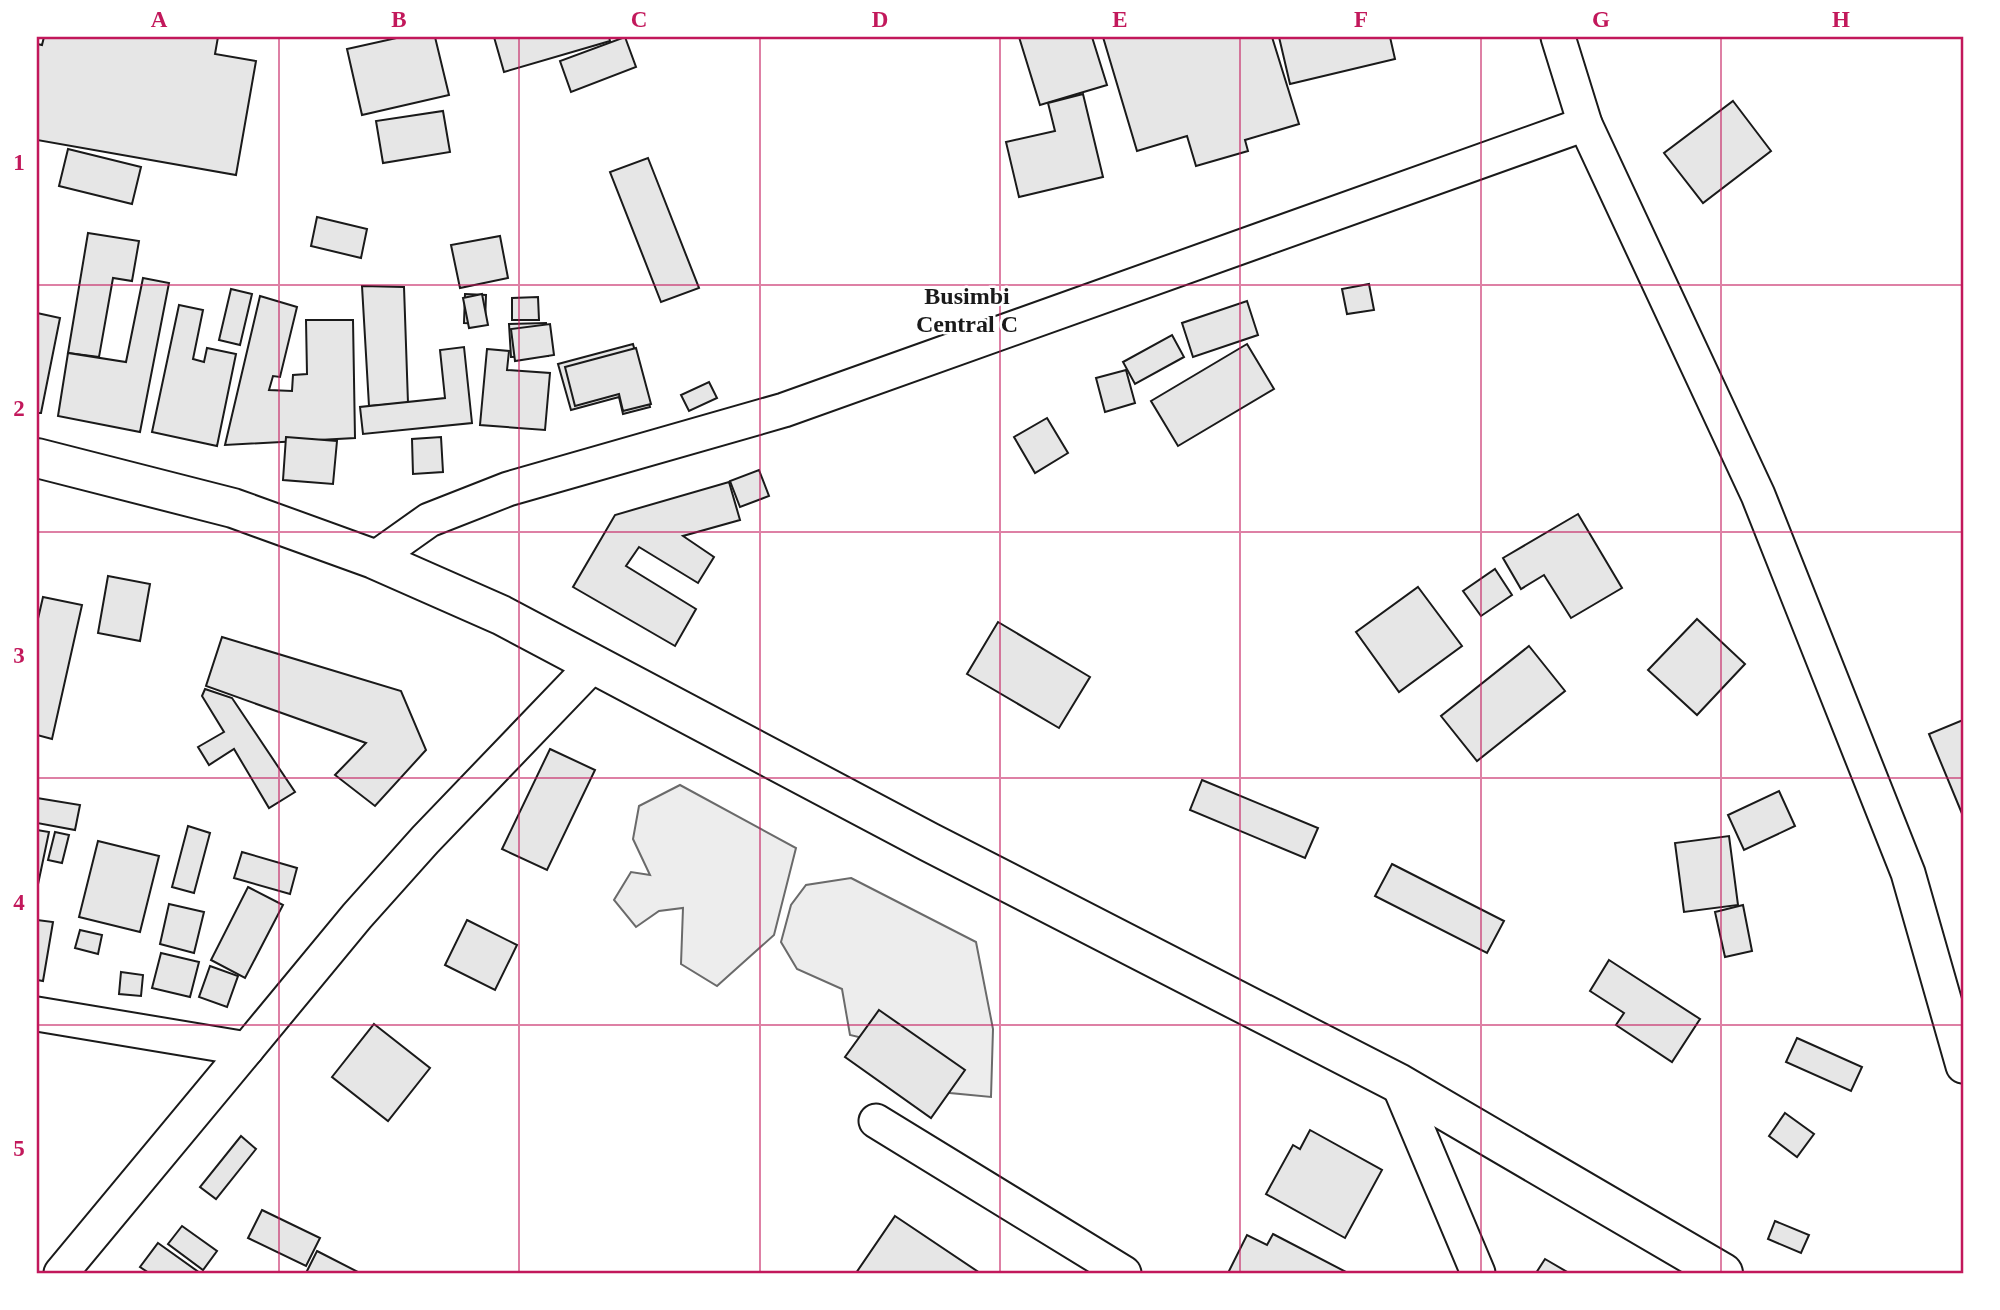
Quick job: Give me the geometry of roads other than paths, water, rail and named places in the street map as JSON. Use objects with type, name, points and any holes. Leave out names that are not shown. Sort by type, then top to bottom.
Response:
[{"type":"main road","points":[[37,458],[233,508],[374,559],[501,615],[929,842],[1398,1083],[1723,1273]]},
{"type":"street","points":[[1559,37],[1585,124],[1763,508],[1908,873],[1963,1066]]},
{"type":"street","points":[[374,559],[429,520],[508,489],[784,410],[1585,124]]},
{"type":"street","points":[[61,1273],[357,916],[417,849],[593,665]]},
{"type":"street","points":[[37,1014],[247,1049]]},
{"type":"street","points":[[1398,1083],[1478,1273]]},
{"type":"street","points":[[876,1121],[1124,1273]]},
{"type":"district","name":"Busimbi Central C","points":[[967,310]]}]
